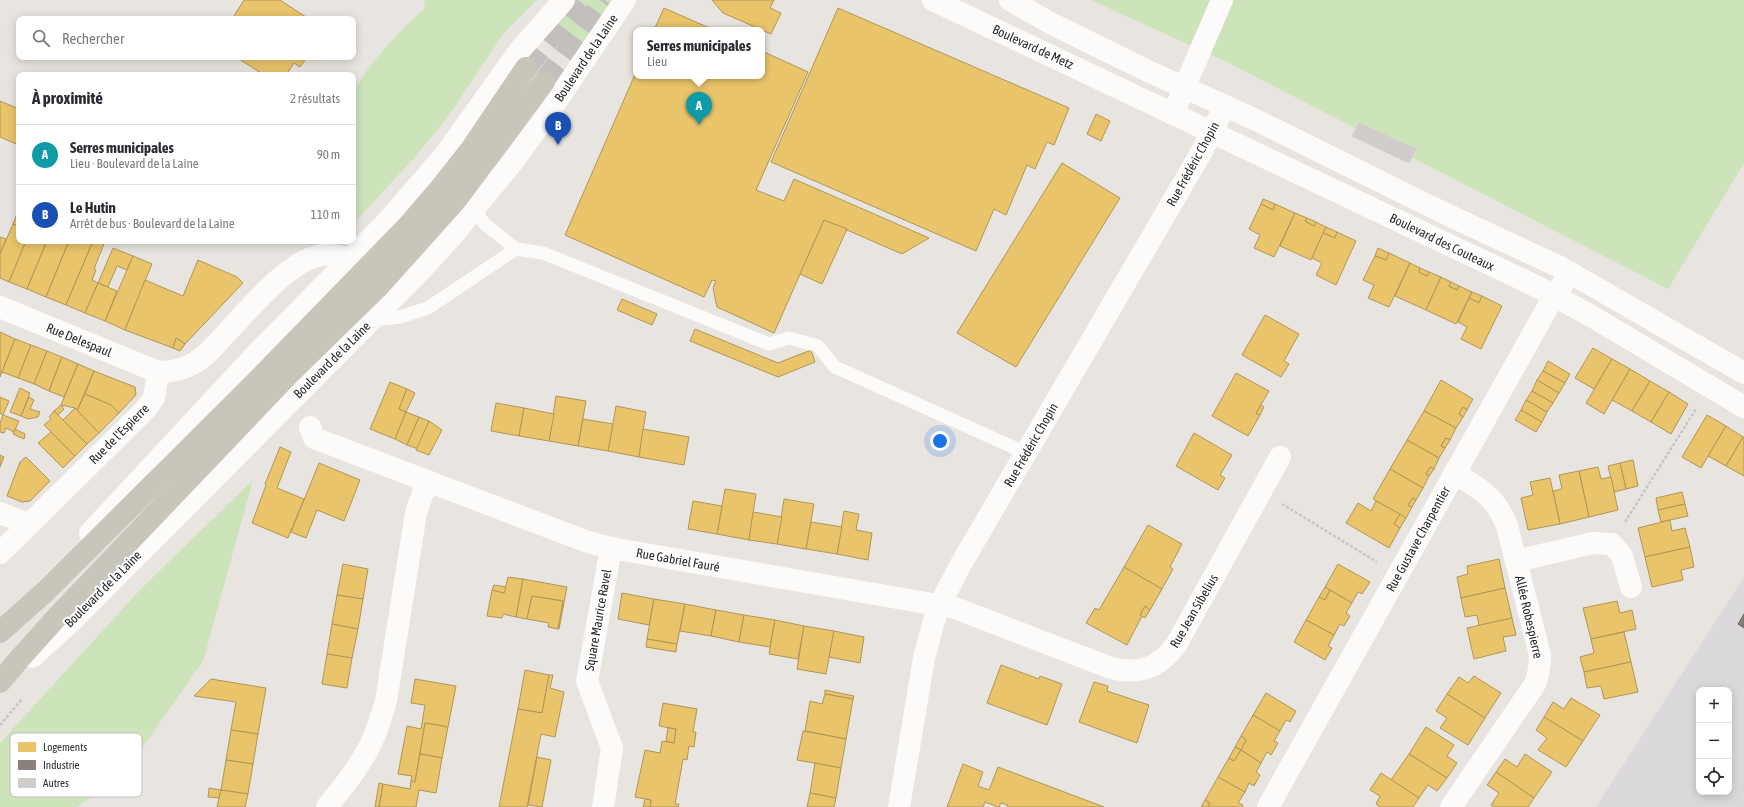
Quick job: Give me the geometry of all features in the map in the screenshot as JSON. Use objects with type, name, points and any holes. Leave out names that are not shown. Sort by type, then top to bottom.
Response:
[{"type":"main road","points":[[0,632],[46,591],[256,382],[403,231],[439,190],[472,148],[526,68]]},
{"type":"main road","points":[[0,682],[57,617],[288,375],[378,287],[409,253],[474,178],[544,82]]},
{"type":"street","points":[[0,628],[263,347],[385,224],[445,155],[520,50],[564,0]]},
{"type":"street","name":"Boulevard de la Laine","points":[[0,686],[75,618],[422,269],[474,210],[511,164],[547,115],[625,0]]},
{"type":"street","name":"Boulevard de Metz","points":[[934,0],[1132,94]]},
{"type":"street","name":"Boulevard des Couteaux","points":[[1010,0],[1052,24],[1146,70],[1225,106],[1570,273],[1744,373]]},
{"type":"street","points":[[1173,114],[1222,0]]},
{"type":"street","name":"Boulevard des Couteaux","points":[[1132,94],[1554,296],[1744,407]]},
{"type":"street","name":"Rue Frédéric Chopin","points":[[899,807],[924,658],[932,624],[939,606],[954,575],[1212,132],[1225,106]]},
{"type":"street","points":[[158,372],[170,372],[188,367],[203,357],[280,277],[295,266],[308,259],[323,255],[350,259]]},
{"type":"street","name":"Rue Gustave Charpentier","points":[[1268,807],[1554,296],[1570,273]]},
{"type":"street","name":"Rue Delespaul","points":[[0,307],[158,372]]},
{"type":"street","name":"Rue de l'Espierre","points":[[0,553],[145,410],[154,398],[158,372]]},
{"type":"street","name":"Rue Gabriel Fauré","points":[[310,427],[314,438],[561,533],[611,548],[939,606]]},
{"type":"street","name":"Rue Jean Sibelius","points":[[939,606],[965,612],[1111,668],[1124,671],[1136,671],[1148,668],[1160,662],[1170,654],[1176,645],[1280,457]]},
{"type":"street","name":"Allée Robespierre","points":[[1451,807],[1535,684],[1539,673],[1540,655],[1507,526],[1496,503],[1482,489],[1454,473]]},
{"type":"street","points":[[327,807],[352,776],[367,751],[386,701],[416,513],[426,481]]},
{"type":"street","points":[[0,513],[28,524]]},
{"type":"street","points":[[1516,561],[1593,543],[1612,544],[1622,556],[1631,587]]},
{"type":"street","name":"Square Maurice Ravel","points":[[603,807],[612,748],[587,681],[611,548]]},
{"type":"lane","points":[[474,210],[485,224],[516,249],[543,253],[769,344],[789,338],[818,346],[835,367],[1026,453]]},
{"type":"lane","points":[[372,320],[400,317],[428,308],[516,249]]},
{"type":"path","points":[[1612,544],[1710,386]]},
{"type":"path","points":[[1262,491],[1398,574]]},
{"type":"shaded area","points":[[1744,577],[1744,807],[1596,807]]},
{"type":"green space","points":[[425,0],[537,0],[504,33],[447,118],[415,157],[356,221],[356,87],[368,69],[385,48],[424,9]]},
{"type":"green space","points":[[573,0],[617,0],[579,56],[540,35]]},
{"type":"green space","points":[[1091,0],[1744,0],[1744,163],[1668,289],[1227,62]]},
{"type":"green space","points":[[253,480],[203,661],[142,748],[142,733],[10,733],[10,797],[92,797],[76,807],[0,807],[0,743],[141,589]]},
{"type":"building: Logements","points":[[244,0],[280,0],[304,16],[234,16]]},
{"type":"building: Logements","points":[[712,0],[774,0],[770,8],[781,13],[771,34],[765,31],[765,27],[755,27],[723,13]]},
{"type":"building: Logements","points":[[664,8],[707,27],[655,27]]},
{"type":"building: Logements","points":[[838,8],[1069,108],[1054,145],[1047,142],[1035,169],[1027,165],[1006,215],[994,209],[976,251],[771,162]]},
{"type":"building: Logements","points":[[765,52],[808,72],[756,190],[784,201],[794,179],[929,238],[902,254],[824,220],[774,333],[717,307],[713,288],[716,281],[712,280],[704,297],[565,235],[633,79],[765,79]]},
{"type":"building: Logements","points":[[241,60],[305,60],[300,67],[294,63],[288,72],[259,72]]},
{"type":"building: Logements","points":[[0,101],[16,108],[16,144],[0,137]]},
{"type":"building: Logements","points":[[1096,114],[1110,121],[1101,141],[1087,134]]},
{"type":"building: Logements","points":[[1062,163],[1120,198],[1016,367],[957,333]]},
{"type":"building: Logements","points":[[1263,199],[1275,204],[1273,210],[1261,204]]},
{"type":"building: Logements","points":[[1261,204],[1273,210],[1275,204],[1295,213],[1274,257],[1254,248],[1260,235],[1249,229]]},
{"type":"building: Logements","points":[[1295,213],[1307,218],[1305,221],[1314,226],[1316,222],[1326,227],[1311,260],[1280,246]]},
{"type":"building: Logements","points":[[16,216],[16,225],[13,224]]},
{"type":"building: Logements","points":[[1307,218],[1316,222],[1314,226],[1305,221]]},
{"type":"building: Logements","points":[[824,220],[847,229],[822,284],[800,274]]},
{"type":"building: Logements","points":[[13,224],[16,225],[16,244],[25,244],[9,282],[0,278],[0,254]]},
{"type":"building: Logements","points":[[1326,227],[1337,232],[1335,238],[1323,233]]},
{"type":"building: Logements","points":[[1337,232],[1356,241],[1336,285],[1316,275],[1322,263],[1312,258],[1323,233],[1335,238]]},
{"type":"building: Logements","points":[[0,237],[6,239],[0,254]]},
{"type":"building: Logements","points":[[25,244],[46,244],[27,289],[9,282]]},
{"type":"building: Logements","points":[[46,244],[68,244],[46,297],[27,289]]},
{"type":"building: Logements","points":[[68,244],[92,244],[66,305],[46,297]]},
{"type":"building: Logements","points":[[92,244],[104,244],[94,269],[96,270],[92,280],[98,283],[85,313],[66,305]]},
{"type":"building: Logements","points":[[113,248],[133,256],[127,270],[117,266],[108,287],[98,283]]},
{"type":"building: Logements","points":[[1378,248],[1389,253],[1386,260],[1375,256]]},
{"type":"building: Logements","points":[[1389,253],[1410,263],[1389,307],[1368,298],[1374,285],[1363,280],[1375,256],[1386,260]]},
{"type":"building: Logements","points":[[133,256],[152,264],[125,330],[105,321]]},
{"type":"building: Logements","points":[[198,260],[237,277],[243,283],[185,344],[176,338],[173,348],[125,330],[145,280],[183,296]]},
{"type":"building: Logements","points":[[1410,263],[1420,268],[1419,272],[1427,276],[1429,272],[1441,277],[1426,310],[1395,296]]},
{"type":"building: Logements","points":[[1420,268],[1429,272],[1427,276],[1419,272]]},
{"type":"building: Logements","points":[[1441,277],[1451,282],[1449,286],[1457,290],[1459,286],[1472,292],[1456,324],[1426,310]]},
{"type":"building: Logements","points":[[1451,282],[1459,286],[1457,290],[1449,286]]},
{"type":"building: Logements","points":[[98,283],[117,291],[105,321],[85,313]]},
{"type":"building: Logements","points":[[1472,292],[1482,296],[1479,303],[1469,298]]},
{"type":"building: Logements","points":[[1482,296],[1502,306],[1481,349],[1461,339],[1467,327],[1458,322],[1469,298],[1479,303]]},
{"type":"building: Logements","points":[[622,299],[657,314],[652,325],[617,310]]},
{"type":"building: Logements","points":[[1265,315],[1299,334],[1284,361],[1289,364],[1281,377],[1242,355]]},
{"type":"building: Logements","points":[[695,329],[778,363],[811,350],[815,362],[778,377],[690,341]]},
{"type":"building: Logements","points":[[0,332],[15,339],[0,377]]},
{"type":"building: Logements","points":[[176,338],[185,344],[180,351],[173,348]]},
{"type":"building: Logements","points":[[15,339],[31,345],[18,378],[2,372]]},
{"type":"building: Logements","points":[[31,345],[47,351],[34,384],[18,378]]},
{"type":"building: Logements","points":[[1593,348],[1612,359],[1594,389],[1575,378]]},
{"type":"building: Logements","points":[[47,351],[62,357],[49,391],[34,384]]},
{"type":"building: Logements","points":[[62,357],[78,364],[64,397],[49,391]]},
{"type":"building: Logements","points":[[1612,359],[1630,369],[1604,414],[1586,403]]},
{"type":"building: Logements","points":[[1548,361],[1570,374],[1565,383],[1543,371]]},
{"type":"building: Logements","points":[[78,364],[94,371],[77,411],[75,408],[61,405]]},
{"type":"building: Logements","points":[[1630,369],[1650,381],[1632,411],[1612,400]]},
{"type":"building: Logements","points":[[94,371],[135,387],[136,395],[119,413],[111,405],[85,394]]},
{"type":"building: Logements","points":[[1543,371],[1565,383],[1559,393],[1537,380]]},
{"type":"building: Logements","points":[[1236,373],[1269,391],[1256,413],[1260,415],[1248,436],[1212,416]]},
{"type":"building: Logements","points":[[1441,380],[1473,399],[1467,410],[1463,407],[1459,414],[1463,417],[1456,428],[1424,411]]},
{"type":"building: Logements","points":[[1537,380],[1559,393],[1553,403],[1532,391]]},
{"type":"building: Logements","points":[[1650,381],[1669,392],[1651,422],[1632,411]]},
{"type":"building: Logements","points":[[390,382],[407,389],[399,409],[406,412],[395,439],[370,429]]},
{"type":"building: Logements","points":[[20,388],[30,393],[21,416],[10,412]]},
{"type":"building: Logements","points":[[407,389],[415,393],[406,412],[399,409]]},
{"type":"building: Logements","points":[[1532,391],[1553,403],[1547,412],[1526,400]]},
{"type":"building: Logements","points":[[1669,392],[1688,404],[1671,434],[1651,422]]},
{"type":"building: Logements","points":[[85,394],[111,405],[119,413],[99,433],[77,411]]},
{"type":"building: Logements","points":[[556,396],[586,401],[578,446],[549,441]]},
{"type":"building: Logements","points":[[0,397],[9,401],[3,415],[0,413]]},
{"type":"building: Logements","points":[[29,397],[34,400],[30,409],[40,412],[38,417],[28,419],[21,416]]},
{"type":"building: Logements","points":[[1526,400],[1547,412],[1542,422],[1521,410]]},
{"type":"building: Logements","points":[[496,403],[524,408],[519,436],[491,431]]},
{"type":"building: Logements","points":[[61,405],[64,409],[58,415],[54,411]]},
{"type":"building: Logements","points":[[1261,405],[1264,407],[1260,415],[1256,413]]},
{"type":"building: Logements","points":[[616,406],[646,412],[639,457],[608,451]]},
{"type":"building: Logements","points":[[1463,407],[1467,410],[1463,417],[1459,414]]},
{"type":"building: Logements","points":[[75,408],[99,433],[87,444],[63,420]]},
{"type":"building: Logements","points":[[524,408],[554,414],[549,441],[519,436]]},
{"type":"building: Logements","points":[[1521,410],[1542,422],[1536,432],[1515,420]]},
{"type":"building: Logements","points":[[54,411],[87,444],[75,456],[44,425],[51,419],[49,417]]},
{"type":"building: Logements","points":[[1424,411],[1456,428],[1450,440],[1446,438],[1441,446],[1445,448],[1439,458],[1407,440]]},
{"type":"building: Logements","points":[[406,412],[419,417],[407,445],[395,439]]},
{"type":"building: Logements","points":[[3,415],[19,421],[14,432],[6,428],[4,433],[0,432],[0,423]]},
{"type":"building: Logements","points":[[1707,415],[1726,426],[1701,468],[1682,457]]},
{"type":"building: Logements","points":[[419,417],[429,421],[418,449],[407,445]]},
{"type":"building: Logements","points":[[583,419],[613,424],[608,451],[578,446]]},
{"type":"building: Logements","points":[[429,421],[442,430],[429,455],[416,450]]},
{"type":"building: Logements","points":[[1726,426],[1743,437],[1726,466],[1708,456]]},
{"type":"building: Logements","points":[[15,429],[25,434],[24,439],[13,434]]},
{"type":"building: Logements","points":[[643,429],[689,437],[684,465],[639,457]]},
{"type":"building: Logements","points":[[51,432],[75,456],[63,468],[38,443]]},
{"type":"building: Logements","points":[[1194,433],[1232,455],[1220,475],[1225,478],[1218,490],[1176,466]]},
{"type":"building: Logements","points":[[1744,437],[1744,476],[1726,466]]},
{"type":"building: Logements","points":[[1446,438],[1450,440],[1445,448],[1441,446]]},
{"type":"building: Logements","points":[[1407,440],[1439,458],[1434,469],[1430,467],[1426,474],[1429,476],[1423,488],[1390,469]]},
{"type":"building: Logements","points":[[280,447],[291,452],[277,488],[304,499],[288,538],[252,523],[266,485],[265,484]]},
{"type":"building: Logements","points":[[0,455],[4,457],[0,467]]},
{"type":"building: Logements","points":[[26,457],[50,481],[30,501],[22,502],[7,496],[20,462]]},
{"type":"building: Logements","points":[[1633,460],[1638,486],[1626,489],[1620,463]]},
{"type":"building: Logements","points":[[319,463],[360,480],[344,521],[317,510],[306,538],[291,532]]},
{"type":"building: Logements","points":[[1620,463],[1626,489],[1614,492],[1608,466]]},
{"type":"building: Logements","points":[[1430,467],[1434,469],[1429,476],[1426,474]]},
{"type":"building: Logements","points":[[1598,467],[1601,479],[1611,477],[1618,510],[1589,517],[1579,471]]},
{"type":"building: Logements","points":[[1390,469],[1423,488],[1416,500],[1413,498],[1408,505],[1412,507],[1406,518],[1373,499]]},
{"type":"building: Logements","points":[[1579,471],[1589,517],[1560,524],[1553,491],[1562,489],[1559,475]]},
{"type":"building: Logements","points":[[1550,478],[1560,524],[1528,530],[1521,498],[1533,495],[1530,482]]},
{"type":"building: Logements","points":[[725,489],[756,494],[749,540],[717,534]]},
{"type":"building: Logements","points":[[1682,492],[1685,504],[1658,510],[1656,498]]},
{"type":"building: Logements","points":[[1413,498],[1416,500],[1412,507],[1408,505]]},
{"type":"building: Logements","points":[[784,499],[814,504],[806,549],[777,544]]},
{"type":"building: Logements","points":[[693,501],[722,506],[717,534],[688,529]]},
{"type":"building: Logements","points":[[1376,501],[1400,514],[1394,524],[1400,528],[1389,548],[1346,523],[1358,503],[1371,511]]},
{"type":"building: Logements","points":[[1685,504],[1688,516],[1661,522],[1658,510]]},
{"type":"building: Logements","points":[[844,511],[859,514],[856,530],[872,533],[868,560],[837,554]]},
{"type":"building: Logements","points":[[753,512],[782,517],[777,544],[749,540]]},
{"type":"building: Logements","points":[[1400,514],[1406,518],[1400,528],[1394,524]]},
{"type":"building: Logements","points":[[1670,520],[1672,531],[1685,528],[1690,547],[1645,557],[1638,528]]},
{"type":"building: Logements","points":[[811,522],[842,527],[837,554],[806,549]]},
{"type":"building: Logements","points":[[1148,525],[1182,544],[1170,567],[1173,569],[1162,589],[1124,567]]},
{"type":"building: Logements","points":[[1690,547],[1694,567],[1681,570],[1683,580],[1652,587],[1645,557]]},
{"type":"building: Logements","points":[[1499,559],[1505,588],[1461,598],[1457,577],[1468,574],[1467,566]]},
{"type":"building: Logements","points":[[343,564],[368,569],[363,599],[337,595]]},
{"type":"building: Logements","points":[[1338,564],[1370,582],[1362,594],[1358,592],[1352,603],[1325,587]]},
{"type":"building: Logements","points":[[1124,567],[1162,589],[1150,610],[1145,606],[1140,615],[1142,616],[1127,645],[1086,623],[1095,608],[1099,610]]},
{"type":"building: Logements","points":[[508,577],[523,579],[516,617],[503,614],[502,618],[487,616],[492,590],[504,593]]},
{"type":"building: Logements","points":[[523,579],[567,587],[559,629],[563,601],[532,596],[527,619],[516,617]]},
{"type":"building: Logements","points":[[494,585],[506,587],[504,593],[492,590]]},
{"type":"building: Logements","points":[[1325,587],[1330,590],[1325,600],[1319,597]]},
{"type":"building: Logements","points":[[1505,588],[1512,618],[1479,626],[1477,615],[1465,617],[1461,598]]},
{"type":"building: Logements","points":[[1330,590],[1352,603],[1346,613],[1350,616],[1344,626],[1340,624],[1334,635],[1306,620],[1319,597],[1325,600]]},
{"type":"building: Logements","points":[[622,593],[654,599],[649,625],[618,619]]},
{"type":"building: Logements","points":[[337,595],[363,599],[358,629],[332,624]]},
{"type":"building: Logements","points":[[532,596],[563,601],[558,629],[548,627],[549,623],[527,619]]},
{"type":"building: Logements","points":[[654,599],[685,604],[677,644],[647,639]]},
{"type":"building: Logements","points":[[1617,601],[1620,613],[1632,610],[1636,629],[1591,639],[1583,608]]},
{"type":"building: Logements","points":[[685,604],[716,610],[711,636],[680,631]]},
{"type":"building: Logements","points":[[1145,606],[1150,610],[1145,618],[1140,615]]},
{"type":"building: Logements","points":[[716,610],[744,615],[739,642],[711,636]]},
{"type":"building: Logements","points":[[744,615],[775,620],[770,647],[739,642]]},
{"type":"building: Logements","points":[[1512,618],[1516,635],[1503,637],[1506,651],[1474,659],[1467,628]]},
{"type":"building: Logements","points":[[775,620],[804,626],[798,659],[769,654]]},
{"type":"building: Logements","points":[[1306,620],[1334,635],[1328,646],[1332,648],[1325,660],[1294,642]]},
{"type":"building: Logements","points":[[332,624],[358,629],[352,658],[327,654]]},
{"type":"building: Logements","points":[[804,626],[834,631],[826,674],[797,669]]},
{"type":"building: Logements","points":[[834,631],[864,637],[860,663],[829,657]]},
{"type":"building: Logements","points":[[1624,632],[1631,662],[1584,672],[1580,657],[1594,653],[1591,639]]},
{"type":"building: Logements","points":[[647,639],[677,644],[676,652],[646,647]]},
{"type":"building: Logements","points":[[327,654],[352,658],[347,688],[322,684]]},
{"type":"building: Logements","points":[[1631,662],[1638,692],[1604,699],[1601,686],[1587,688],[1584,672]]},
{"type":"building: Logements","points":[[1001,665],[1039,679],[1040,676],[1062,684],[1047,725],[987,703]]},
{"type":"building: Logements","points":[[525,670],[549,675],[542,713],[518,709]]},
{"type":"building: Logements","points":[[549,675],[553,675],[550,688],[564,692],[555,737],[541,734],[527,807],[499,807],[518,709],[542,713]]},
{"type":"building: Logements","points":[[1474,676],[1501,693],[1485,718],[1447,694],[1459,677],[1468,683]]},
{"type":"building: Logements","points":[[211,679],[266,688],[258,734],[231,730],[236,702],[194,696]]},
{"type":"building: Logements","points":[[415,679],[456,686],[448,727],[425,723],[415,782],[411,781],[412,776],[398,774],[407,726],[421,729],[425,705],[411,703]]},
{"type":"building: Logements","points":[[1094,682],[1108,686],[1107,691],[1149,705],[1137,743],[1079,722]]},
{"type":"building: Logements","points":[[825,690],[854,696],[853,699],[825,694]]},
{"type":"building: Logements","points":[[1266,693],[1296,711],[1290,722],[1286,720],[1280,731],[1253,715]]},
{"type":"building: Logements","points":[[825,694],[853,699],[846,739],[805,731],[810,701],[822,704]]},
{"type":"building: Logements","points":[[1447,694],[1485,718],[1468,745],[1440,728],[1447,718],[1436,711]]},
{"type":"building: Logements","points":[[1571,698],[1600,715],[1583,741],[1544,717],[1553,702],[1564,709]]},
{"type":"building: Logements","points":[[663,703],[697,709],[693,732],[696,732],[694,747],[689,746],[687,760],[683,759],[675,804],[679,804],[678,807],[650,807],[651,800],[635,797],[645,750],[660,753],[662,741],[674,743],[676,729],[659,726]]},
{"type":"building: Logements","points":[[1253,715],[1280,731],[1274,741],[1278,743],[1271,755],[1267,752],[1261,763],[1241,750],[1246,740],[1241,736]]},
{"type":"building: Logements","points":[[1544,717],[1583,741],[1566,767],[1538,750],[1547,738],[1536,730]]},
{"type":"building: Logements","points":[[425,723],[448,727],[442,758],[420,754]]},
{"type":"building: Logements","points":[[1426,727],[1454,745],[1447,756],[1457,763],[1447,778],[1409,754]]},
{"type":"building: Logements","points":[[668,728],[676,729],[674,743],[666,741]]},
{"type":"building: Logements","points":[[231,730],[258,734],[253,764],[226,760]]},
{"type":"building: Logements","points":[[803,731],[846,739],[841,768],[797,760]]},
{"type":"building: Logements","points":[[1241,736],[1246,740],[1241,750],[1235,747]]},
{"type":"building: Logements","points":[[1235,747],[1241,750],[1234,761],[1229,758]]},
{"type":"building: Logements","points":[[1241,750],[1261,763],[1256,772],[1260,775],[1254,786],[1249,783],[1245,792],[1218,777],[1229,758],[1234,761]]},
{"type":"building: Logements","points":[[420,754],[442,758],[436,793],[419,790],[416,807],[379,807],[383,784],[410,789],[411,781],[415,782]]},
{"type":"building: Logements","points":[[1409,754],[1447,778],[1437,791],[1428,785],[1419,798],[1391,780]]},
{"type":"building: Logements","points":[[1525,754],[1552,772],[1534,798],[1496,772],[1505,759],[1517,767]]},
{"type":"building: Logements","points":[[537,757],[551,760],[542,807],[528,805]]},
{"type":"building: Logements","points":[[226,760],[253,764],[248,794],[221,790]]},
{"type":"building: Logements","points":[[815,763],[841,768],[836,798],[810,793]]},
{"type":"building: Logements","points":[[963,764],[983,772],[978,786],[989,790],[998,767],[1104,807],[1007,807],[1008,805],[1001,803],[998,807],[985,802],[983,807],[947,807]]},
{"type":"building: Logements","points":[[1496,772],[1534,798],[1528,807],[1494,807],[1491,805],[1499,793],[1487,785]]},
{"type":"building: Logements","points":[[1381,773],[1419,798],[1413,807],[1380,807],[1376,804],[1380,796],[1370,790]]},
{"type":"building: Logements","points":[[1218,777],[1245,792],[1238,803],[1243,805],[1242,807],[1208,807],[1210,803],[1205,800]]},
{"type":"building: Logements","points":[[379,783],[383,784],[379,807],[375,807]]},
{"type":"building: Logements","points":[[209,788],[221,790],[219,798],[208,797]]},
{"type":"building: Logements","points":[[221,790],[248,794],[245,807],[217,807]]},
{"type":"building: Logements","points":[[810,793],[836,798],[834,807],[807,807]]},
{"type":"building: Logements","points":[[645,799],[651,800],[650,807],[643,807]]},
{"type":"building: Logements","points":[[1205,800],[1210,803],[1208,807],[1201,807]]},
{"type":"building: Industrie","points":[[1744,614],[1744,628],[1738,624]]},
{"type":"building: Autres","points":[[1359,123],[1416,149],[1409,163],[1352,136]]},
{"type":"tunnel","points":[[526,68],[578,0]]},
{"type":"tunnel","points":[[544,82],[605,0]]},
{"type":"place","name":"Serres municipales","points":[[699,125]]},
{"type":"place","name":"Le Hutin","points":[[558,145]]}]
